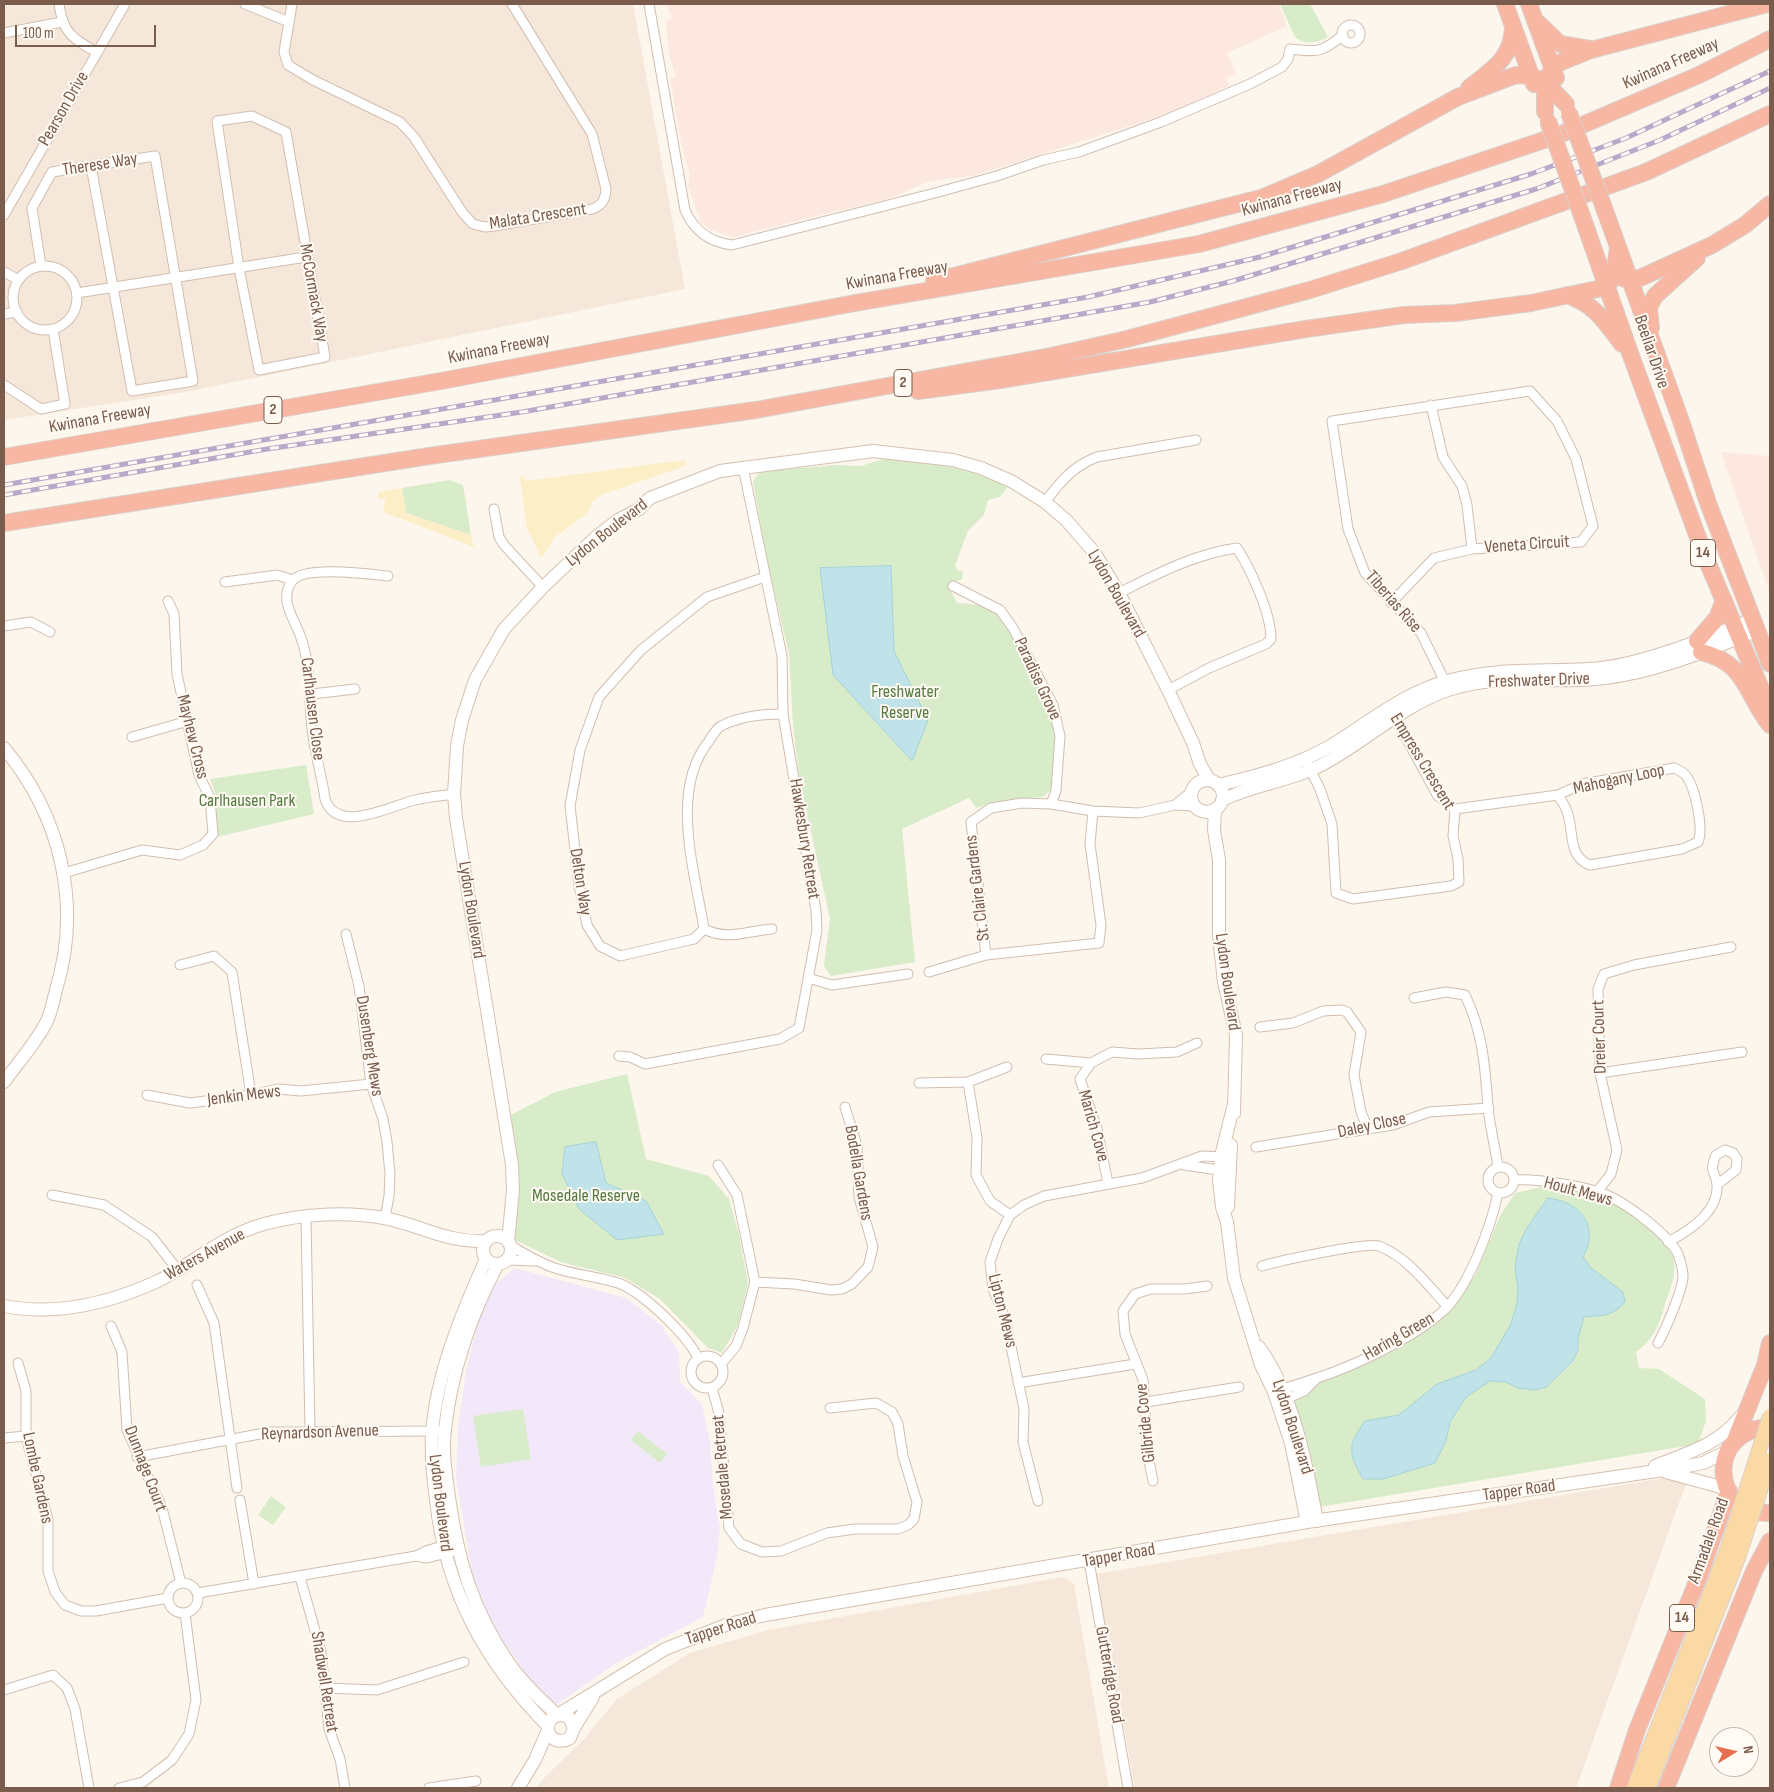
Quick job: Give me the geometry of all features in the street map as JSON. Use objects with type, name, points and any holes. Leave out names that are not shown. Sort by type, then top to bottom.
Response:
[{"type":"highway","name":"Beeliar Drive","points":[[1505,4],[1513,27],[1543,76],[1567,109],[1618,248],[1616,280],[1630,353],[1704,554],[1770,710]]},
{"type":"highway","name":"Beeliar Drive","points":[[1529,4],[1535,20],[1543,76],[1546,116],[1595,252],[1616,280],[1653,346],[1708,503],[1770,664]]},
{"type":"highway","points":[[855,304],[996,264],[1107,239],[1261,198],[1318,174],[1458,97],[1516,75],[1543,76],[1559,63],[1591,50],[1766,4]]},
{"type":"highway","points":[[1535,20],[1560,44],[1591,50]]},
{"type":"highway","points":[[1458,97],[1508,53],[1512,43],[1513,27]]},
{"type":"highway","name":"Kwinana Freeway","points":[[4,456],[441,381],[855,304],[1199,244],[1383,194],[1559,135],[1699,76],[1770,39]]},
{"type":"highway","name":"2","points":[[4,523],[429,456],[756,410],[1050,356],[1127,339],[1310,290],[1402,261],[1646,172],[1770,114]]},
{"type":"highway","points":[[855,393],[884,395],[1000,380],[1306,329],[1404,315],[1455,313],[1531,303],[1568,295],[1616,280],[1640,278],[1712,245],[1745,225],[1770,204]]},
{"type":"highway","points":[[1653,346],[1649,307],[1652,301],[1664,286],[1712,245]]},
{"type":"highway","points":[[1568,295],[1594,308],[1630,353]]},
{"type":"highway","points":[[1724,600],[1716,618],[1699,646],[1734,668],[1743,678],[1770,725]]},
{"type":"highway","name":"14","points":[[1618,1788],[1637,1730],[1716,1531],[1728,1490],[1724,1477],[1724,1463],[1765,1365],[1770,1343]]},
{"type":"highway","points":[[1732,1445],[1746,1432],[1770,1427]]},
{"type":"highway","points":[[1728,1490],[1745,1507],[1756,1512],[1770,1513]]},
{"type":"highway","points":[[1666,1788],[1754,1571],[1770,1541]]},
{"type":"main road","name":"Armadale Road","points":[[1648,1788],[1732,1555],[1770,1416]]},
{"type":"main road","name":"Armadale Road","points":[[1634,1788],[1770,1460]]},
{"type":"street","points":[[59,4],[62,22],[73,38],[96,52]]},
{"type":"street","name":"Pearson Drive","points":[[4,214],[7,199],[125,4]]},
{"type":"street","points":[[245,4],[289,22]]},
{"type":"street","name":"Malata Crescent","points":[[292,4],[284,52],[288,65],[313,80],[400,122],[414,137],[468,221],[485,227],[592,209],[603,203],[606,189],[592,134],[512,4]]},
{"type":"street","points":[[649,4],[685,210],[692,226],[706,237],[713,241],[732,244],[922,197],[997,176],[1037,162],[1079,152],[1161,122],[1250,84],[1282,67],[1288,59],[1290,49],[1315,52],[1345,38]]},
{"type":"street","points":[[4,33],[62,22]]},
{"type":"street","name":"McCormack Way","points":[[252,116],[286,132],[306,257],[325,357],[260,370],[239,268],[216,121],[252,116]]},
{"type":"street","name":"Therese Way","points":[[41,266],[32,208],[52,172],[155,156],[177,278]]},
{"type":"street","points":[[91,166],[132,391],[193,381],[177,278]]},
{"type":"street","points":[[77,294],[306,257]]},
{"type":"street","points":[[41,266],[60,270],[74,284],[77,294],[74,312],[62,325],[53,329],[42,330],[32,327],[16,312],[14,296],[18,280],[24,274],[41,266]]},
{"type":"street","points":[[4,272],[18,280]]},
{"type":"street","points":[[4,314],[16,312]]},
{"type":"street","points":[[4,385],[41,408],[65,404],[53,329]]},
{"type":"street","name":"Veneta Circuit","points":[[1332,421],[1530,391],[1557,421],[1576,459],[1588,499],[1593,526],[1580,542],[1472,549],[1434,558],[1391,603]]},
{"type":"street","points":[[1431,405],[1442,457],[1462,486],[1468,505],[1472,549]]},
{"type":"street","name":"Tiberias Rise","points":[[1332,421],[1348,529],[1365,573],[1421,633],[1447,686]]},
{"type":"street","points":[[1045,502],[1070,472],[1082,463],[1097,457],[1196,440]]},
{"type":"street","name":"Lydon Boulevard","points":[[438,1431],[458,1363],[486,1287],[511,1253],[509,1244],[513,1190],[510,1142],[454,794],[457,746],[462,720],[475,680],[504,629],[543,587],[596,537],[618,520],[639,509],[650,498],[720,471],[743,467],[873,451],[908,454],[953,460],[981,468],[1011,481],[1045,502],[1066,520],[1089,546],[1119,593],[1168,690],[1193,743],[1200,764],[1222,792],[1209,806],[1219,860],[1219,936],[1224,982],[1236,1035],[1234,1104],[1225,1164],[1222,1207],[1227,1222],[1234,1278],[1254,1338],[1269,1361],[1298,1453],[1312,1521]]},
{"type":"street","name":"Hawkesbury Retreat","points":[[620,1056],[630,1057],[645,1064],[780,1040],[798,1028],[817,930],[816,911],[783,714],[782,656],[743,467]]},
{"type":"street","points":[[494,509],[499,536],[504,545],[543,587]]},
{"type":"street","points":[[1119,593],[1178,564],[1217,551],[1237,548],[1246,562],[1268,621],[1271,639],[1266,644],[1209,668],[1168,690]]},
{"type":"street","points":[[225,582],[277,575],[293,580],[300,575],[318,572],[388,576]]},
{"type":"street","name":"Delton Way","points":[[704,928],[694,939],[620,956],[600,946],[587,925],[580,893],[570,806],[580,750],[599,698],[641,650],[707,597],[765,577]]},
{"type":"street","name":"Carlhausen Close","points":[[293,580],[286,599],[304,648],[312,694],[314,744],[328,808],[334,814],[354,817],[416,800],[454,794]]},
{"type":"street","name":"Paradise Grove","points":[[953,586],[1000,610],[1012,628],[1053,705],[1060,736],[1056,791],[1051,804]]},
{"type":"street","name":"Mayhew Cross","points":[[64,873],[142,850],[180,855],[203,845],[211,838],[214,821],[210,798],[199,775],[177,674],[174,614],[168,600]]},
{"type":"street","points":[[4,626],[31,622],[50,632]]},
{"type":"street","name":"Freshwater Drive","points":[[1209,806],[1244,791],[1288,780],[1308,764],[1392,712],[1417,692],[1499,679],[1604,678],[1660,666],[1699,646],[1754,626]]},
{"type":"street","points":[[312,694],[355,689]]},
{"type":"street","name":"Empress Crescent","points":[[1308,764],[1332,824],[1336,893],[1353,899],[1451,886],[1459,882],[1458,859],[1453,836],[1455,809],[1438,796],[1392,712]]},
{"type":"street","points":[[772,929],[746,931],[732,936],[717,935],[704,928],[687,820],[688,790],[698,754],[720,727],[757,714],[783,714]]},
{"type":"street","points":[[132,737],[188,721]]},
{"type":"street","points":[[4,748],[21,769],[41,802],[53,831],[64,873],[67,908],[63,966],[46,1023],[4,1082]]},
{"type":"street","points":[[1200,764],[1193,788],[1209,806]]},
{"type":"street","name":"Freshwater Drive","points":[[1193,788],[1201,780],[1214,782],[1308,764]]},
{"type":"street","name":"Mahogany Loop","points":[[1455,809],[1558,795],[1582,784],[1674,768],[1687,777],[1699,816],[1700,836],[1698,842],[1682,849],[1590,865],[1582,862],[1576,856],[1566,808],[1558,795]]},
{"type":"street","name":"St. Claire Gardens","points":[[1175,805],[1193,788]]},
{"type":"street","name":"St. Claire Gardens","points":[[1093,811],[1090,844],[1101,924],[1099,943],[986,956],[971,822],[991,808],[1022,803],[1051,804],[1093,811],[1139,813],[1175,805],[1209,806]]},
{"type":"street","name":"Dusenberg Mews","points":[[346,934],[359,986],[371,1084],[383,1118],[390,1174],[385,1218]]},
{"type":"street","name":"Dreier Court","points":[[1596,1193],[1612,1174],[1617,1150],[1600,1072],[1598,989],[1604,974],[1634,964],[1731,947]]},
{"type":"street","points":[[180,965],[214,956],[232,972],[251,1095]]},
{"type":"street","points":[[929,972],[986,956]]},
{"type":"street","points":[[808,978],[832,985],[908,974]]},
{"type":"street","points":[[1414,998],[1446,992],[1465,995],[1475,1020],[1486,1067],[1489,1108],[1498,1167]]},
{"type":"street","points":[[1260,1027],[1293,1023],[1323,1012],[1342,1010],[1347,1012],[1361,1032],[1354,1075],[1361,1112],[1368,1129]]},
{"type":"street","name":"Marich Cove","points":[[1108,1183],[1097,1129],[1080,1079],[1091,1063],[1112,1052],[1138,1054],[1177,1052],[1197,1043]]},
{"type":"street","points":[[1600,1072],[1742,1052]]},
{"type":"street","points":[[1046,1059],[1091,1063]]},
{"type":"street","points":[[919,1083],[968,1082],[1007,1067]]},
{"type":"street","points":[[968,1082],[976,1138],[976,1175],[990,1201],[1010,1215],[1024,1205],[1044,1196],[1142,1178],[1172,1166],[1225,1164]]},
{"type":"street","name":"Jenkin Mews","points":[[147,1095],[190,1103],[251,1095],[278,1089],[301,1091],[371,1084]]},
{"type":"street","name":"Bodella Gardens","points":[[755,1282],[794,1284],[831,1290],[842,1289],[852,1284],[868,1267],[873,1247],[859,1197],[857,1146],[845,1107]]},
{"type":"street","name":"Daley Close","points":[[1256,1147],[1393,1125],[1429,1112],[1489,1108]]},
{"type":"street","points":[[1183,1165],[1202,1156],[1225,1164]]},
{"type":"street","points":[[718,1165],[737,1194],[755,1282],[743,1328],[736,1346],[721,1364]]},
{"type":"street","points":[[1498,1167],[1506,1168],[1512,1174],[1514,1180],[1511,1188],[1505,1192],[1498,1193],[1490,1188],[1488,1182],[1490,1173],[1498,1167]]},
{"type":"street","name":"Hoult Mews","points":[[1514,1180],[1542,1182],[1610,1196],[1648,1222],[1677,1251],[1683,1276],[1666,1330],[1658,1343]]},
{"type":"street","points":[[1668,1242],[1690,1230],[1713,1206],[1718,1184]]},
{"type":"street","name":"Haring Green","points":[[1280,1396],[1299,1382],[1316,1379],[1376,1353],[1417,1330],[1447,1306],[1456,1296],[1477,1256],[1493,1218],[1498,1193]]},
{"type":"street","points":[[52,1195],[104,1205],[152,1237],[177,1269]]},
{"type":"street","name":"Waters Avenue","points":[[4,1306],[58,1310],[108,1300],[158,1280],[230,1237],[265,1224],[306,1218],[344,1214],[385,1218],[487,1248]]},
{"type":"street","name":"Lipton Mews","points":[[1010,1215],[998,1239],[990,1262],[993,1290],[1005,1318],[1024,1409],[1023,1442],[1038,1501]]},
{"type":"street","name":"Lydon Boulevard","points":[[510,1216],[487,1248],[459,1323],[447,1362],[438,1431],[447,1481],[452,1581],[480,1641],[520,1698],[548,1728]]},
{"type":"street","points":[[306,1218],[310,1431]]},
{"type":"street","points":[[535,1261],[503,1262],[487,1248],[502,1237],[509,1244],[535,1261],[620,1284],[652,1306],[682,1332],[698,1358]]},
{"type":"street","points":[[1262,1266],[1288,1258],[1376,1245],[1392,1252],[1414,1270],[1447,1306]]},
{"type":"street","points":[[197,1285],[214,1322],[237,1488]]},
{"type":"street","name":"Gilbride Cove","points":[[1153,1481],[1148,1456],[1146,1402],[1143,1380],[1135,1364],[1125,1334],[1123,1311],[1134,1294],[1151,1289],[1185,1289],[1207,1286]]},
{"type":"street","name":"Dunnage Court","points":[[111,1326],[122,1352],[127,1430],[137,1456],[162,1508],[181,1583]]},
{"type":"street","points":[[711,1356],[721,1364],[722,1379],[712,1388],[700,1387],[692,1379],[691,1369],[698,1358],[711,1356]]},
{"type":"street","name":"Lombe Gardens","points":[[18,1363],[26,1391],[26,1436],[48,1520],[48,1571],[51,1587],[61,1601],[81,1611],[96,1611],[168,1598]]},
{"type":"street","points":[[1018,1383],[1135,1364]]},
{"type":"street","points":[[1146,1402],[1239,1387]]},
{"type":"street","name":"Mosedale Retreat","points":[[712,1388],[719,1413],[729,1528],[741,1544],[762,1552],[781,1551],[827,1533],[855,1529],[898,1529],[908,1525],[914,1519],[917,1502],[903,1456],[900,1431],[892,1412],[876,1403],[830,1408]]},
{"type":"street","points":[[1642,1472],[1717,1440],[1732,1428],[1746,1411]]},
{"type":"street","name":"Reynardson Avenue","points":[[137,1456],[270,1432],[438,1431]]},
{"type":"street","points":[[4,1438],[26,1436]]},
{"type":"street","name":"Tapper Road","points":[[559,1715],[596,1693],[638,1664],[665,1649],[726,1624],[1312,1521],[1659,1470],[1703,1462],[1732,1445]]},
{"type":"street","name":"Tapper Road","points":[[1659,1470],[1728,1490]]},
{"type":"street","points":[[240,1500],[254,1584]]},
{"type":"street","points":[[198,1593],[416,1556],[427,1558],[450,1548]]},
{"type":"street","name":"Lydon Boulevard","points":[[450,1548],[492,1636],[528,1688],[559,1715]]},
{"type":"street","name":"Gutteridge Road","points":[[1089,1561],[1128,1788]]},
{"type":"street","name":"Shadwell Retreat","points":[[300,1577],[321,1652],[329,1729],[340,1759],[345,1788]]},
{"type":"street","points":[[181,1583],[191,1585],[198,1593],[197,1604],[185,1613],[175,1610],[168,1598],[171,1588],[181,1583]]},
{"type":"street","points":[[119,1788],[143,1782],[172,1760],[188,1734],[196,1700],[185,1613]]},
{"type":"street","points":[[325,1688],[377,1690],[464,1662]]},
{"type":"street","points":[[4,1690],[54,1675],[67,1688],[75,1710],[89,1788]]},
{"type":"street","name":"Tapper Road","points":[[574,1728],[596,1693]]},
{"type":"street","points":[[518,1788],[536,1760],[551,1719],[559,1715],[569,1717],[574,1728],[570,1738],[536,1760]]},
{"type":"street","points":[[548,1728],[554,1740],[562,1742]]},
{"type":"street","points":[[429,1788],[476,1781]]},
{"type":"shaded area","points":[[4,4],[633,4],[685,289],[186,392],[4,420]]},
{"type":"shaded area","points":[[666,4],[1278,4],[1287,26],[1227,53],[1236,74],[1226,78],[1229,86],[1167,114],[973,176],[930,181],[890,198],[733,237],[712,230],[701,223],[688,186],[690,175],[681,142],[670,78],[676,77],[669,54],[666,21],[672,18]]},
{"type":"shaded area","points":[[1721,452],[1770,456],[1770,594]]},
{"type":"shaded area","points":[[515,1268],[626,1298],[661,1325],[679,1352],[680,1382],[702,1404],[710,1443],[713,1485],[720,1528],[717,1557],[703,1617],[618,1662],[555,1706],[543,1698],[496,1631],[475,1590],[456,1478],[458,1428],[466,1370],[479,1319],[493,1286]]},
{"type":"shaded area","points":[[1676,1476],[1688,1478],[1576,1788],[1135,1788],[1096,1574]]},
{"type":"shaded area","points":[[1063,1577],[1074,1584],[1109,1788],[537,1788],[542,1780],[584,1739],[617,1699],[690,1653],[768,1630]]},
{"type":"green space","points":[[1280,4],[1310,4],[1328,37],[1311,43],[1299,40],[1295,37]]},
{"type":"green space","name":"Freshwater Reserve","points":[[886,458],[948,466],[992,479],[1008,486],[1000,497],[988,500],[984,515],[968,531],[955,565],[957,570],[963,571],[962,579],[955,582],[951,591],[957,603],[982,605],[1000,616],[1011,633],[1050,708],[1056,738],[1051,790],[1043,797],[1008,800],[976,808],[969,798],[902,829],[915,962],[831,976],[824,966],[830,919],[799,776],[793,725],[789,654],[766,556],[753,482],[757,475],[764,471],[837,465],[861,466]]},
{"type":"green space","points":[[450,480],[463,485],[471,535],[406,513],[402,488]]},
{"type":"green space","name":"Carlhausen Park","points":[[306,765],[314,814],[217,837],[216,796],[210,779]]},
{"type":"green space","name":"Mosedale Reserve","points":[[627,1074],[646,1159],[709,1176],[729,1199],[739,1235],[748,1283],[738,1325],[722,1353],[708,1348],[660,1299],[625,1278],[561,1262],[515,1240],[517,1181],[511,1115],[555,1092]]},
{"type":"green space","points":[[1541,1187],[1581,1191],[1603,1198],[1627,1211],[1651,1229],[1669,1248],[1674,1263],[1670,1290],[1656,1330],[1636,1352],[1639,1368],[1659,1369],[1705,1399],[1706,1421],[1698,1444],[1314,1508],[1288,1396],[1388,1351],[1446,1315],[1475,1276],[1501,1214],[1515,1193]]},
{"type":"green space","points":[[523,1409],[531,1459],[481,1467],[473,1416]]},
{"type":"green space","points":[[638,1431],[667,1454],[660,1463],[631,1440]]},
{"type":"green space","points":[[271,1496],[286,1507],[273,1525],[258,1515]]},
{"type":"sand","points":[[685,460],[685,466],[601,495],[592,502],[588,513],[555,537],[541,558],[527,528],[520,477],[524,476],[525,481]]},
{"type":"sand","points":[[402,488],[406,513],[471,535],[474,547],[383,512],[386,498],[379,499],[378,492]]},
{"type":"water","points":[[891,566],[894,651],[928,720],[912,761],[833,675],[820,568]]},
{"type":"water","points":[[596,1142],[606,1183],[646,1201],[664,1234],[617,1240],[579,1209],[562,1174],[565,1147]]},
{"type":"water","points":[[1548,1198],[1560,1200],[1570,1205],[1584,1217],[1589,1235],[1588,1246],[1583,1257],[1591,1268],[1623,1292],[1625,1302],[1611,1313],[1584,1317],[1578,1338],[1578,1350],[1572,1362],[1546,1387],[1535,1390],[1518,1388],[1506,1382],[1490,1381],[1466,1397],[1450,1422],[1446,1441],[1435,1463],[1383,1479],[1363,1479],[1354,1462],[1352,1450],[1355,1437],[1365,1421],[1399,1415],[1437,1384],[1476,1370],[1491,1358],[1511,1324],[1517,1303],[1518,1288],[1515,1268],[1519,1244],[1527,1228]]},
{"type":"railway","points":[[4,485],[1088,297],[1260,257],[1531,174],[1626,138],[1770,71]]},
{"type":"railway","points":[[4,495],[267,449],[522,412],[1150,302],[1233,281],[1536,189],[1660,140],[1770,88]]}]
